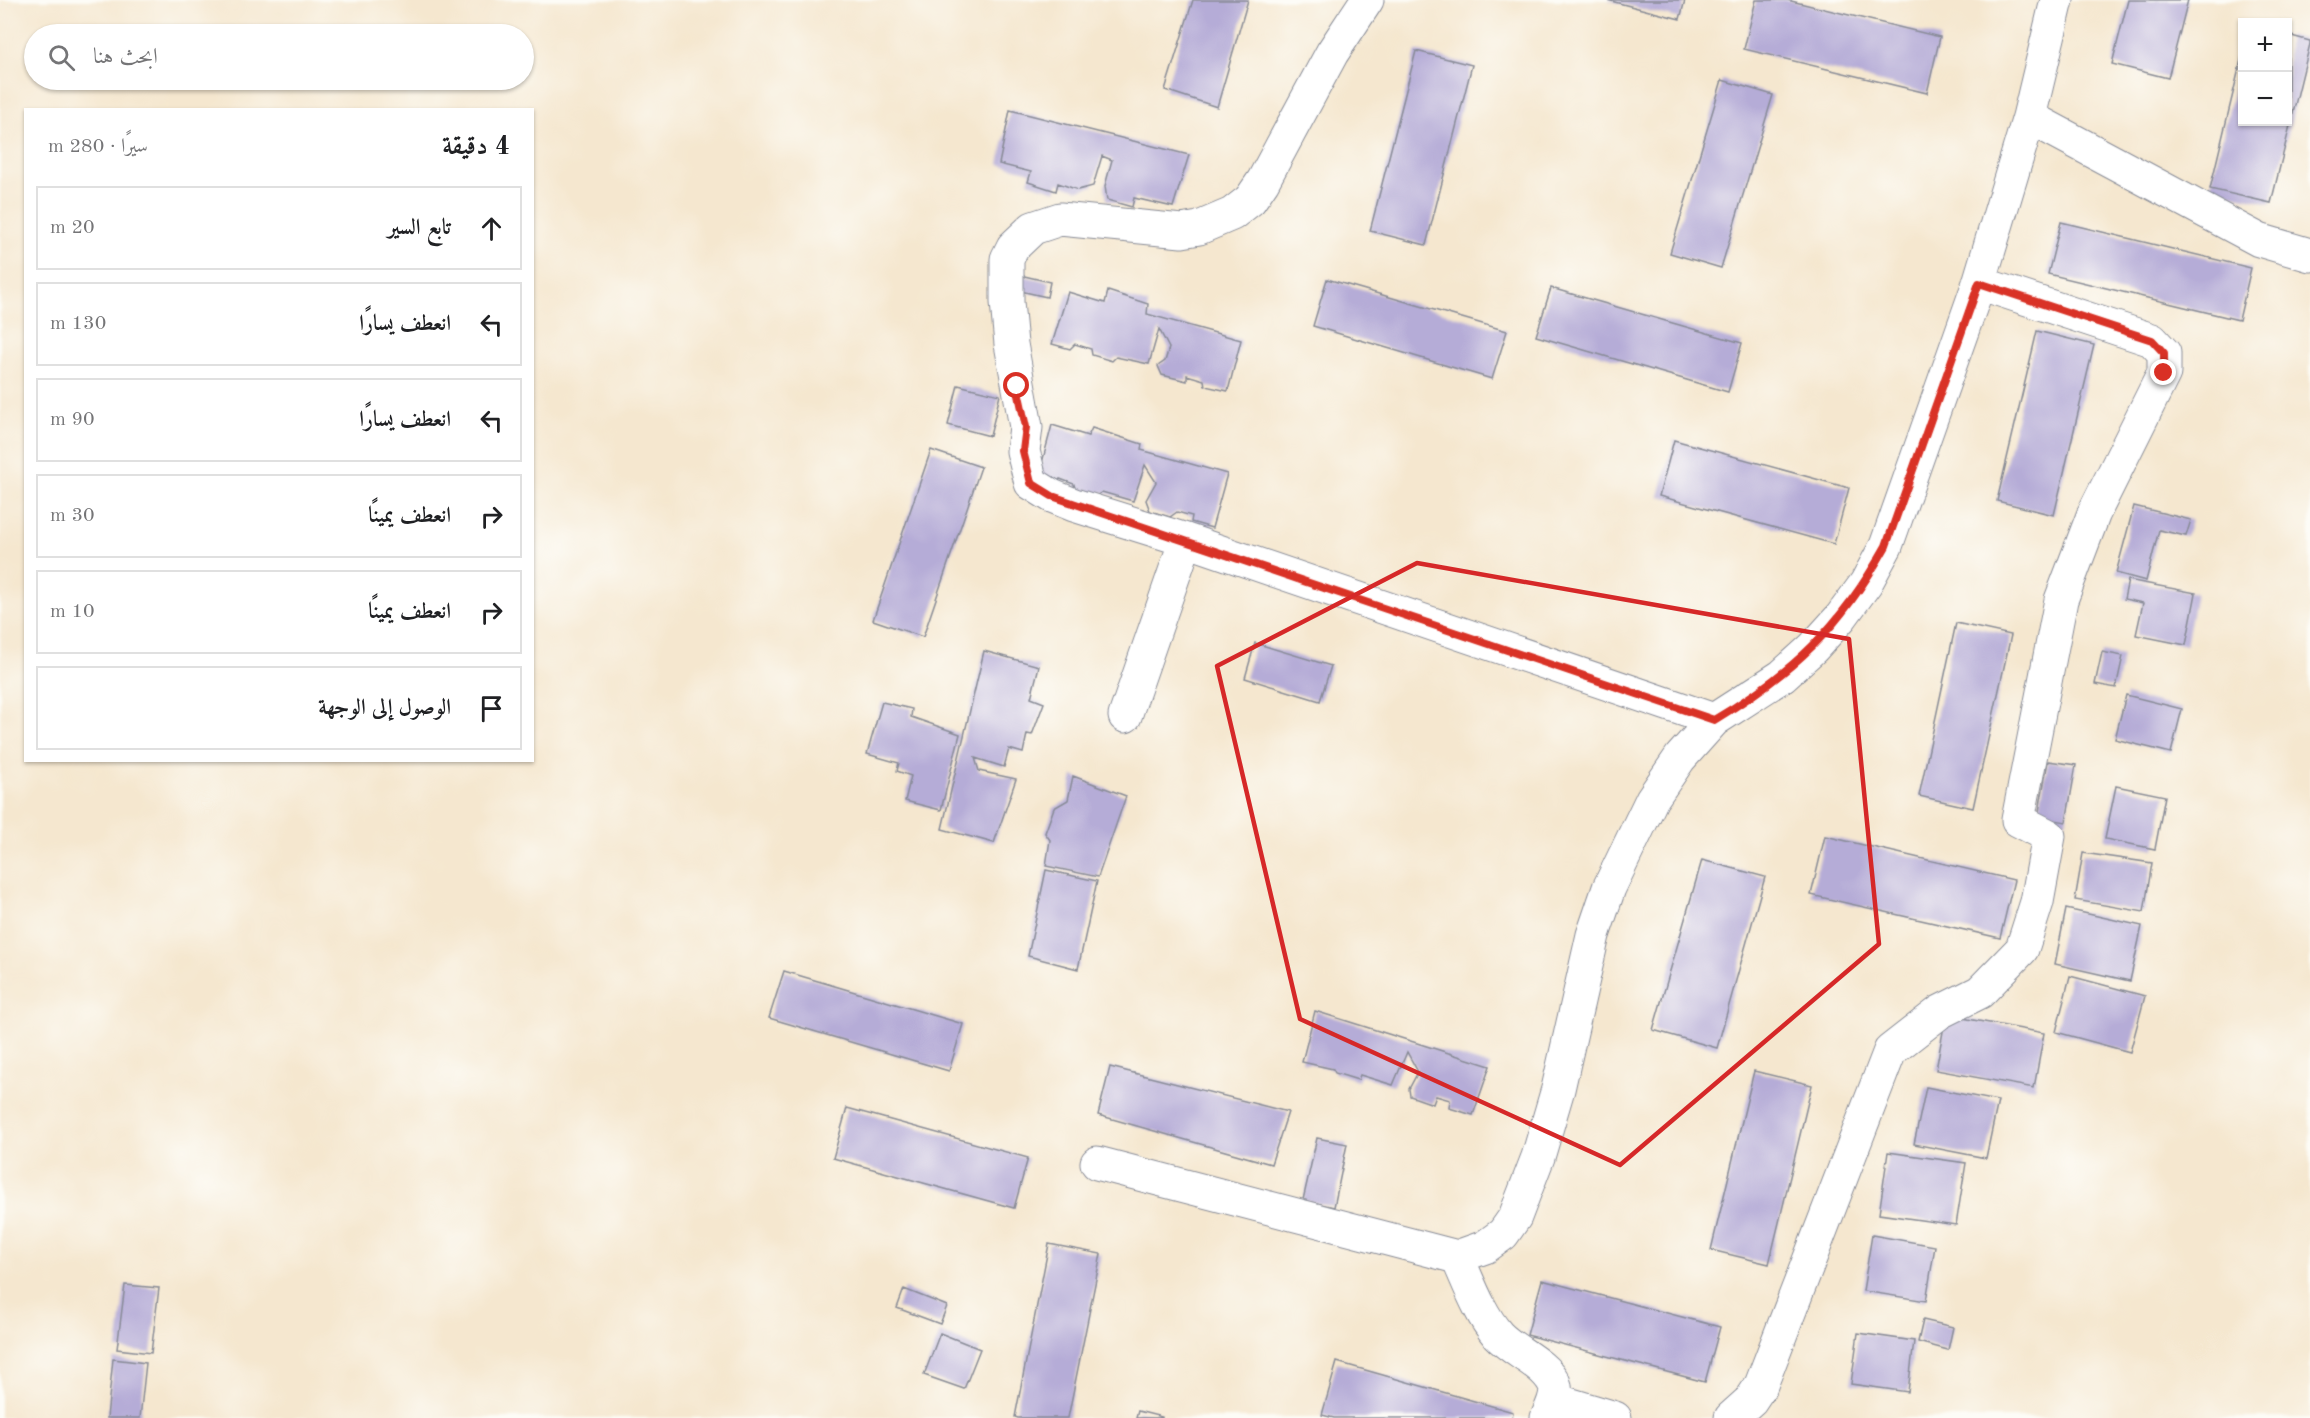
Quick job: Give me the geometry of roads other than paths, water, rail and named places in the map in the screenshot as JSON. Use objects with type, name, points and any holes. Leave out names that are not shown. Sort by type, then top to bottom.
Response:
[{"type":"street","points":[[1367,0],[1332,52],[1263,181],[1250,200],[1232,214],[1217,222],[1182,231],[1074,220],[1046,222],[1022,236],[1007,259],[1011,344],[1026,427],[1023,451],[1031,483],[1052,496],[1074,505],[1186,540],[1714,720]]},
{"type":"street","points":[[1097,1163],[1457,1257],[1485,1247],[1503,1234],[1515,1217],[1538,1157],[1558,1089],[1593,935],[1609,888],[1652,799],[1680,758],[1714,720],[1782,676],[1813,648],[1841,617],[1866,583],[1886,546],[1979,283],[2029,117],[2057,0]]},
{"type":"street","points":[[2029,117],[2259,240],[2310,255]]},
{"type":"street","points":[[1731,1418],[1751,1400],[1761,1385],[1890,1051],[1940,1012],[1980,992],[2022,950],[2037,902],[2049,836],[2018,820],[2061,600],[2094,513],[2164,373],[2164,353],[2152,340],[1979,283]]},
{"type":"street","points":[[1125,716],[1186,540]]},
{"type":"street","points":[[1457,1257],[1481,1308],[1498,1334],[1542,1369],[1555,1384],[1551,1409],[1615,1418]]}]
